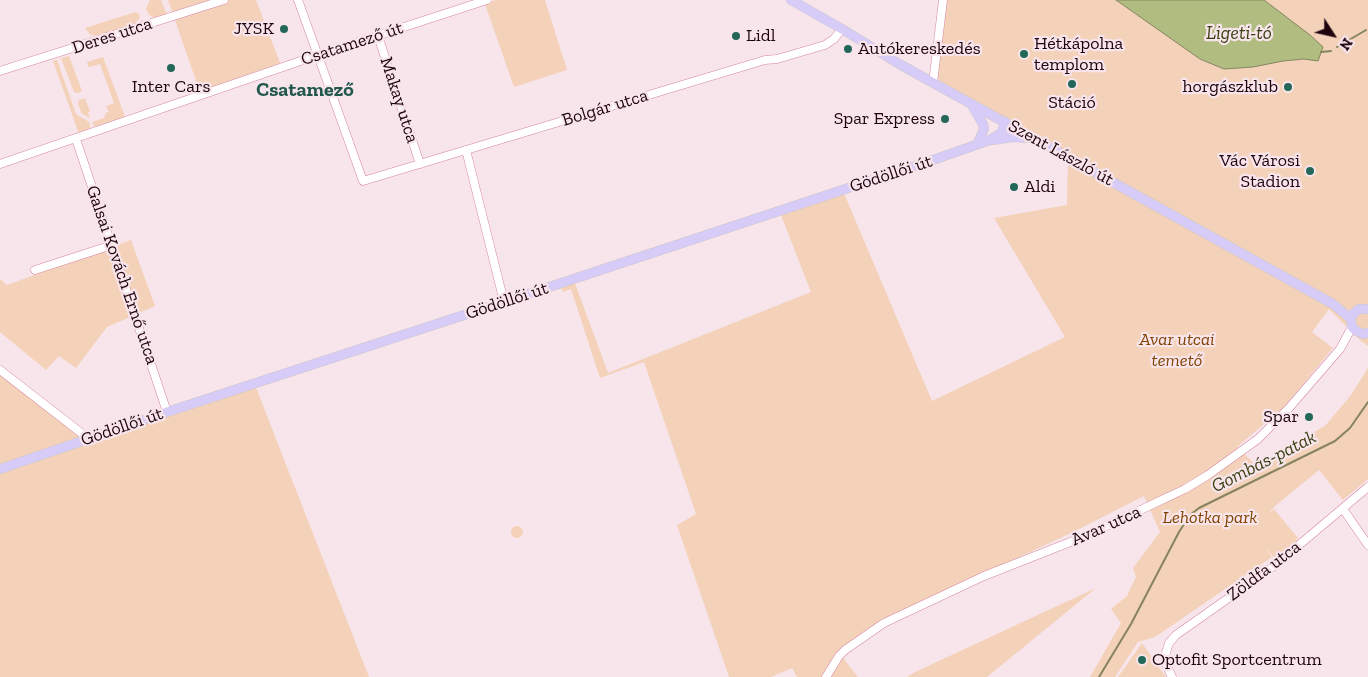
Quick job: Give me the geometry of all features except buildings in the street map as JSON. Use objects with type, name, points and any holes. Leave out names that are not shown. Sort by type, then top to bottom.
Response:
[{"type":"main road","name":"Szent László út","points":[[791,0],[933,84],[1006,122],[1333,304],[1357,325]]},
{"type":"main road","points":[[972,104],[984,129],[978,143]]},
{"type":"main road","points":[[990,140],[1001,133],[1006,122]]},
{"type":"main road","name":"Gödöllői út","points":[[0,469],[978,143],[1013,137],[1034,139]]},
{"type":"main road","points":[[1357,325],[1363,308],[1368,309]]},
{"type":"street","name":"Deres utca","points":[[0,71],[224,0]]},
{"type":"street","points":[[298,0],[318,55]]},
{"type":"street","name":"Csatamező út","points":[[0,164],[318,55],[487,0]]},
{"type":"street","points":[[933,84],[943,0]]},
{"type":"street","name":"Bolgár utca","points":[[318,55],[363,181],[766,60],[777,59],[825,45],[834,39],[842,29]]},
{"type":"street","name":"Makay utca","points":[[378,36],[420,164]]},
{"type":"street","name":"Galsai Kovách Ernő utca","points":[[76,139],[167,412]]},
{"type":"street","points":[[466,150],[504,302]]},
{"type":"street","points":[[35,270],[112,246]]},
{"type":"street","name":"Avar utca","points":[[826,677],[845,650],[884,623],[984,576],[1078,539],[1129,516],[1185,489],[1208,475],[1258,439],[1273,424],[1324,369],[1357,325]]},
{"type":"street","points":[[0,370],[88,439]]},
{"type":"street","name":"Zöldfa utca","points":[[1172,677],[1166,664],[1165,656],[1169,643],[1176,635],[1274,566],[1343,510],[1368,487]]},
{"type":"street","points":[[1343,510],[1368,546]]},
{"type":"green space","points":[[150,0],[161,0],[167,15],[155,18],[149,15],[146,9]]},
{"type":"green space","points":[[168,0],[256,0],[280,63],[200,92]]},
{"type":"green space","points":[[496,0],[545,0],[567,70],[514,87],[485,4]]},
{"type":"green space","points":[[946,0],[1116,0],[1200,59],[1224,69],[1253,67],[1304,59],[1291,21],[1264,0],[1368,0],[1368,346],[1329,309],[1312,332],[1333,348],[1285,406],[1237,447],[1260,469],[1284,449],[1325,426],[1351,395],[1368,368],[1368,479],[1343,500],[1319,470],[1275,506],[1267,515],[1274,509],[1298,538],[1289,549],[1276,560],[1264,546],[1272,557],[1155,637],[1138,642],[1115,677],[1090,677],[1121,623],[1111,609],[1127,596],[1136,577],[1133,568],[1160,532],[1144,496],[1071,533],[869,628],[844,647],[843,658],[858,677],[797,677],[792,668],[771,677],[729,677],[677,525],[696,514],[644,362],[600,378],[571,289],[563,292],[559,283],[573,278],[608,373],[811,292],[779,210],[843,191],[932,401],[1065,337],[994,218],[1067,205],[1068,159],[934,87]]},
{"type":"green space","points":[[136,12],[140,18],[133,25],[96,36],[90,34],[85,28]]},
{"type":"green space","points":[[69,56],[82,91],[78,93],[74,92],[61,58]]},
{"type":"green space","points":[[103,57],[125,117],[95,127],[92,122],[104,118],[106,113],[109,112],[106,106],[114,103],[100,64],[88,67],[87,62]]},
{"type":"green space","points":[[57,60],[76,114],[89,122],[91,129],[79,134],[53,61]]},
{"type":"green space","points":[[85,98],[90,111],[88,112],[90,118],[82,114],[78,104],[79,100]]},
{"type":"green space","points":[[131,240],[155,306],[107,327],[76,368],[59,356],[46,370],[0,332],[0,279],[7,285]]},
{"type":"green space","points":[[0,365],[94,439],[255,385],[369,677],[0,677]]},
{"type":"green space","points":[[519,526],[522,527],[522,537],[515,538],[512,537],[511,530],[512,527]]},
{"type":"green space","points":[[1096,588],[987,677],[907,677],[915,672]]},
{"type":"green space","name":"Optofit Sportcentrum","points":[[1142,643],[1166,677],[1118,677]]},
{"type":"water","name":"Ligeti-tó","points":[[1116,0],[1264,0],[1323,47],[1318,61],[1304,59],[1253,67],[1224,69],[1200,59]]},
{"type":"waterway","points":[[1337,47],[1366,30]]},
{"type":"waterway","points":[[1321,52],[1331,51]]},
{"type":"waterway","name":"Gombás-patak","points":[[1099,677],[1131,624],[1179,532],[1190,515],[1199,508],[1335,441],[1350,428],[1368,402]]},
{"type":"place","name":"JYSK","points":[[284,29]]},
{"type":"place","name":"Lidl","points":[[736,36]]},
{"type":"place","name":"Autókereskedés","points":[[848,49]]},
{"type":"place","name":"Hétkápolna templom","points":[[1024,54]]},
{"type":"place","name":"Inter Cars","points":[[171,68]]},
{"type":"place","name":"Stáció","points":[[1072,84]]},
{"type":"place","name":"horgászklub","points":[[1288,87]]},
{"type":"place","name":"Spar Express","points":[[945,119]]},
{"type":"place","name":"Vác Városi Stadion","points":[[1310,171]]},
{"type":"place","name":"Aldi","points":[[1014,187]]},
{"type":"place","name":"Spar","points":[[1309,417]]},
{"type":"place","name":"Optofit Sportcentrum","points":[[1142,660]]},
{"type":"district","name":"Csatamező","points":[[305,90]]},
{"type":"park label","name":"Avar utcai temető","points":[[1177,350]]},
{"type":"park label","name":"Lehotka park","points":[[1210,518]]}]
